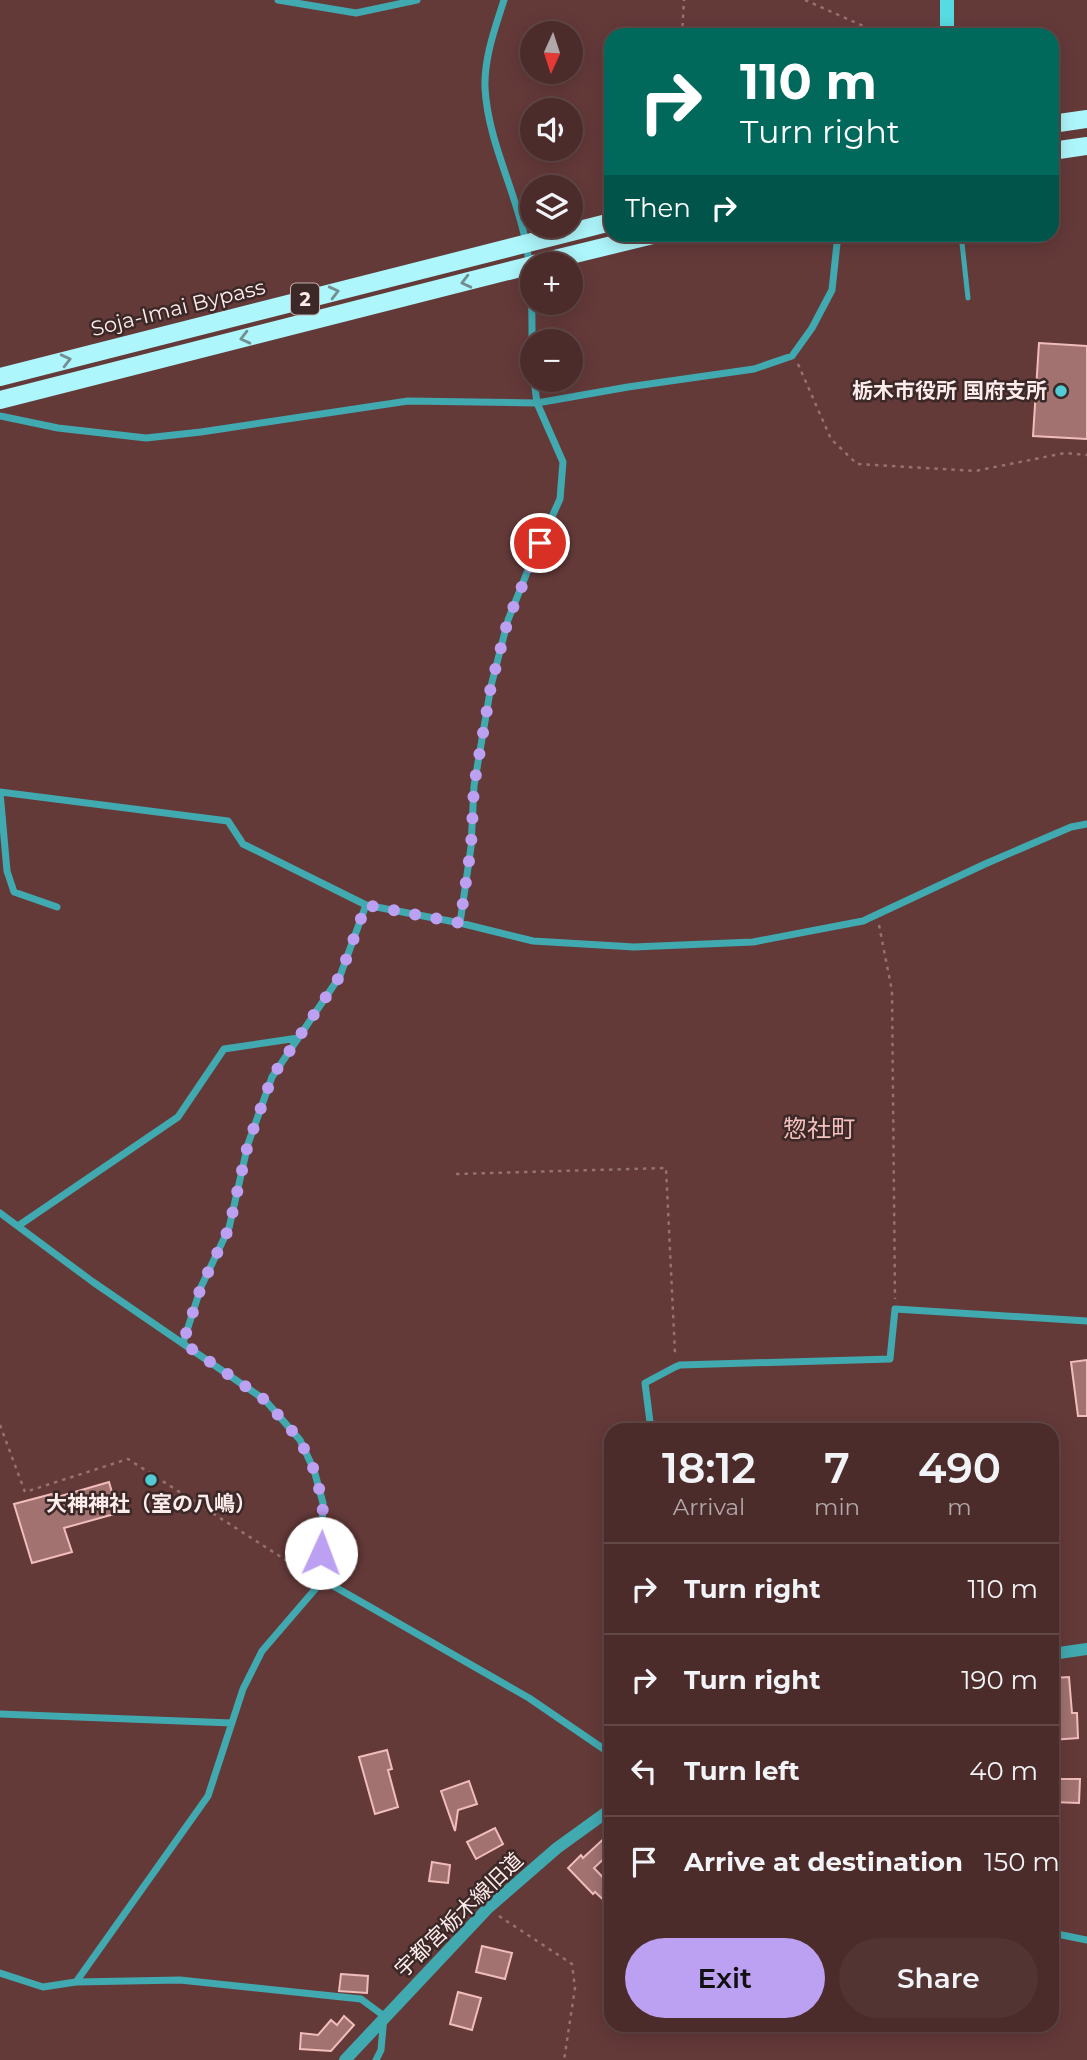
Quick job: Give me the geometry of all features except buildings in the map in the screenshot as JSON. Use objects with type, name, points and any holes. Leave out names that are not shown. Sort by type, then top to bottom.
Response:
[{"type":"main road","points":[[947,0],[947,28]]},
{"type":"main road","points":[[1059,123],[1087,119]]},
{"type":"main road","points":[[1059,150],[1087,146]]},
{"type":"main road","name":"Soja-Imai Bypass","points":[[0,377],[604,224]]},
{"type":"main road","name":"2","points":[[583,252],[624,242]]},
{"type":"main road","name":"2","points":[[0,400],[520,268]]},
{"type":"street","points":[[278,0],[356,13],[417,0]]},
{"type":"street","points":[[504,0],[491,40],[485,86],[488,116],[528,252]]},
{"type":"street","points":[[0,416],[58,428],[146,438],[408,401],[537,403],[754,369],[794,354],[812,328],[832,290],[837,242]]},
{"type":"street","points":[[460,923],[471,847],[474,786],[491,686],[508,620],[560,499],[563,462],[537,403],[536,392]]},
{"type":"street","points":[[57,906],[14,892],[7,871],[0,792],[228,821],[243,845],[366,905],[460,923],[533,941],[634,947],[753,942],[818,932],[863,921],[1071,827],[1087,824]]},
{"type":"street","points":[[183,1343],[201,1287],[229,1228],[248,1144],[272,1077],[340,976],[366,905]]},
{"type":"street","points":[[18,1226],[178,1117],[224,1049],[298,1038]]},
{"type":"street","points":[[0,1213],[93,1282],[265,1400],[300,1440],[314,1470],[323,1503],[323,1580],[262,1651],[243,1689],[208,1796],[76,1982]]},
{"type":"street","points":[[649,1423],[645,1383],[680,1365],[890,1359],[895,1309],[1087,1321]]},
{"type":"street","points":[[323,1580],[529,1698],[604,1749]]},
{"type":"street","points":[[1059,1653],[1087,1649]]},
{"type":"street","points":[[0,1714],[232,1723]]},
{"type":"street","name":"宇都宮栃木線旧道","points":[[345,2060],[488,1908],[557,1848],[604,1814]]},
{"type":"street","points":[[1059,1934],[1087,1940]]},
{"type":"street","points":[[0,1973],[43,1987],[76,1982],[180,1980],[361,1999],[384,2016],[381,2050],[376,2060]]},
{"type":"lane","points":[[962,242],[968,298]]},
{"type":"path","points":[[682,28],[684,0]]},
{"type":"path","points":[[805,0],[868,28]]},
{"type":"path","points":[[794,354],[831,439],[857,464],[975,471],[1065,453],[1087,455]]},
{"type":"path","points":[[876,914],[892,991],[895,1309]]},
{"type":"path","points":[[456,1174],[666,1168],[675,1367]]},
{"type":"path","points":[[0,1425],[26,1492],[128,1459],[292,1564],[323,1580]]},
{"type":"path","points":[[488,1908],[572,1964],[575,1988],[564,2060]]},
{"type":"place","name":"栃木市役所 国府支所","points":[[1061,391]]},
{"type":"place","name":"大神神社（室の八嶋）","points":[[151,1480]]},
{"type":"district","name":"惣社町","points":[[819,1129]]},
{"type":"route","points":[[321,1553],[323,1503],[314,1470],[300,1440],[265,1400],[183,1343],[201,1287],[229,1228],[248,1144],[272,1077],[340,976],[366,905],[460,923],[471,847],[474,786],[491,686],[508,620],[540,543]]}]
